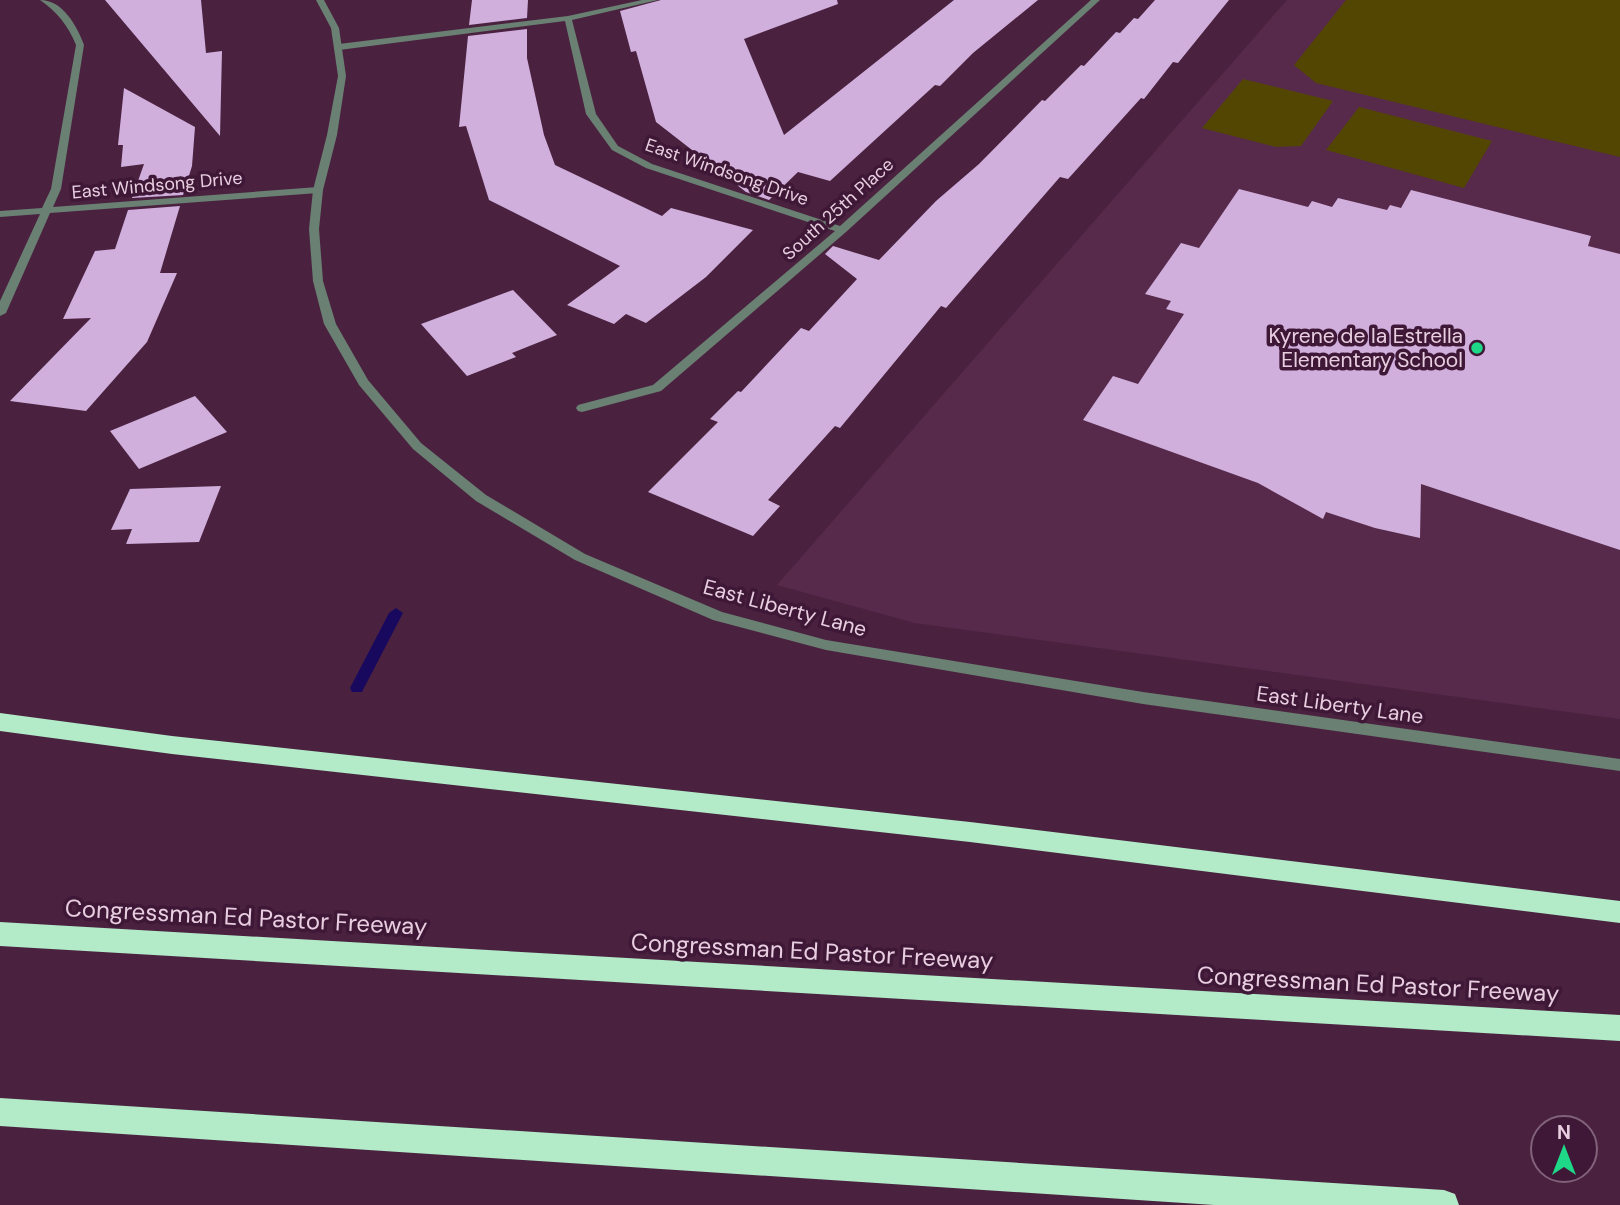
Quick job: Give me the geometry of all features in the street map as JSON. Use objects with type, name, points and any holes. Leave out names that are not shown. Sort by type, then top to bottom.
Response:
[{"type":"highway","points":[[0,722],[172,745],[983,834],[1620,912]]},
{"type":"highway","name":"Congressman Ed Pastor Freeway","points":[[0,933],[1620,1028]]},
{"type":"highway","points":[[0,1112],[1444,1205]]},
{"type":"street","points":[[0,313],[56,189],[80,45],[73,27],[65,17],[44,0]]},
{"type":"street","name":"East Liberty Lane","points":[[320,0],[335,28],[340,47],[342,76],[339,101],[318,190],[314,229],[318,281],[330,324],[362,382],[416,446],[470,489],[580,557],[719,616],[826,645],[1143,698],[1620,765]]},
{"type":"street","points":[[340,47],[568,18],[654,0]]},
{"type":"street","name":"South 25th Place","points":[[582,408],[657,388],[842,230],[1096,0]]},
{"type":"street","name":"East Windsong Drive","points":[[568,18],[591,114],[615,148],[649,166],[842,230]]},
{"type":"street","name":"East Windsong Drive","points":[[0,214],[318,190]]},
{"type":"shaded area","points":[[1287,0],[1620,0],[1620,719],[915,623],[777,585]]},
{"type":"shaded area","points":[[1346,0],[1620,0],[1620,157],[1316,83],[1294,65]]},
{"type":"shaded area","points":[[1243,79],[1333,101],[1301,146],[1276,147],[1202,128]]},
{"type":"shaded area","points":[[1359,107],[1492,141],[1464,188],[1326,150]]},
{"type":"building","points":[[105,0],[201,0],[206,53],[222,51],[220,136]]},
{"type":"building","points":[[472,0],[528,0],[527,18],[469,25]]},
{"type":"building","points":[[661,0],[837,0],[838,4],[744,39],[784,135],[954,0],[1038,0],[973,53],[940,86],[935,85],[830,181],[798,172],[769,200],[746,192],[656,122],[636,51],[631,52],[620,11]]},
{"type":"building","points":[[1155,0],[1229,0],[1178,63],[1173,62],[1144,99],[1141,98],[1068,179],[1060,177],[946,308],[941,306],[840,428],[835,426],[768,500],[780,506],[753,536],[648,492],[718,422],[710,419],[738,391],[741,392],[801,328],[809,331],[857,279],[825,254],[833,246],[879,260],[936,201],[979,164],[1042,100],[1045,101],[1081,65],[1084,66],[1116,32],[1120,33],[1134,18],[1138,19]]},
{"type":"building","points":[[527,29],[527,58],[544,135],[555,165],[662,216],[671,208],[753,230],[706,277],[646,323],[626,314],[614,324],[567,305],[620,266],[489,200],[466,126],[459,127],[468,36]]},
{"type":"building","points":[[124,88],[195,127],[192,166],[183,195],[132,198],[144,164],[121,167],[123,145],[118,145]]},
{"type":"building","points":[[1239,189],[1308,207],[1312,201],[1332,207],[1338,198],[1387,210],[1390,205],[1401,208],[1411,190],[1591,236],[1588,246],[1620,254],[1620,550],[1421,484],[1420,538],[1375,528],[1326,512],[1323,519],[1258,483],[1083,420],[1113,376],[1138,384],[1184,314],[1166,309],[1171,301],[1145,294],[1181,243],[1199,248]]},
{"type":"building","points":[[180,206],[160,273],[177,273],[147,342],[86,411],[10,401],[91,318],[63,319],[95,251],[115,249],[128,210]]},
{"type":"building","points":[[513,290],[557,335],[512,353],[516,357],[467,376],[421,324]]},
{"type":"building","points":[[195,396],[227,432],[139,469],[110,431]]},
{"type":"building","points":[[221,486],[199,542],[126,544],[132,529],[111,530],[130,489]]},
{"type":"waterway","points":[[357,688],[396,613]]},
{"type":"place","name":"Kyrene de la Estrella Elementary School","points":[[1477,348]]}]
